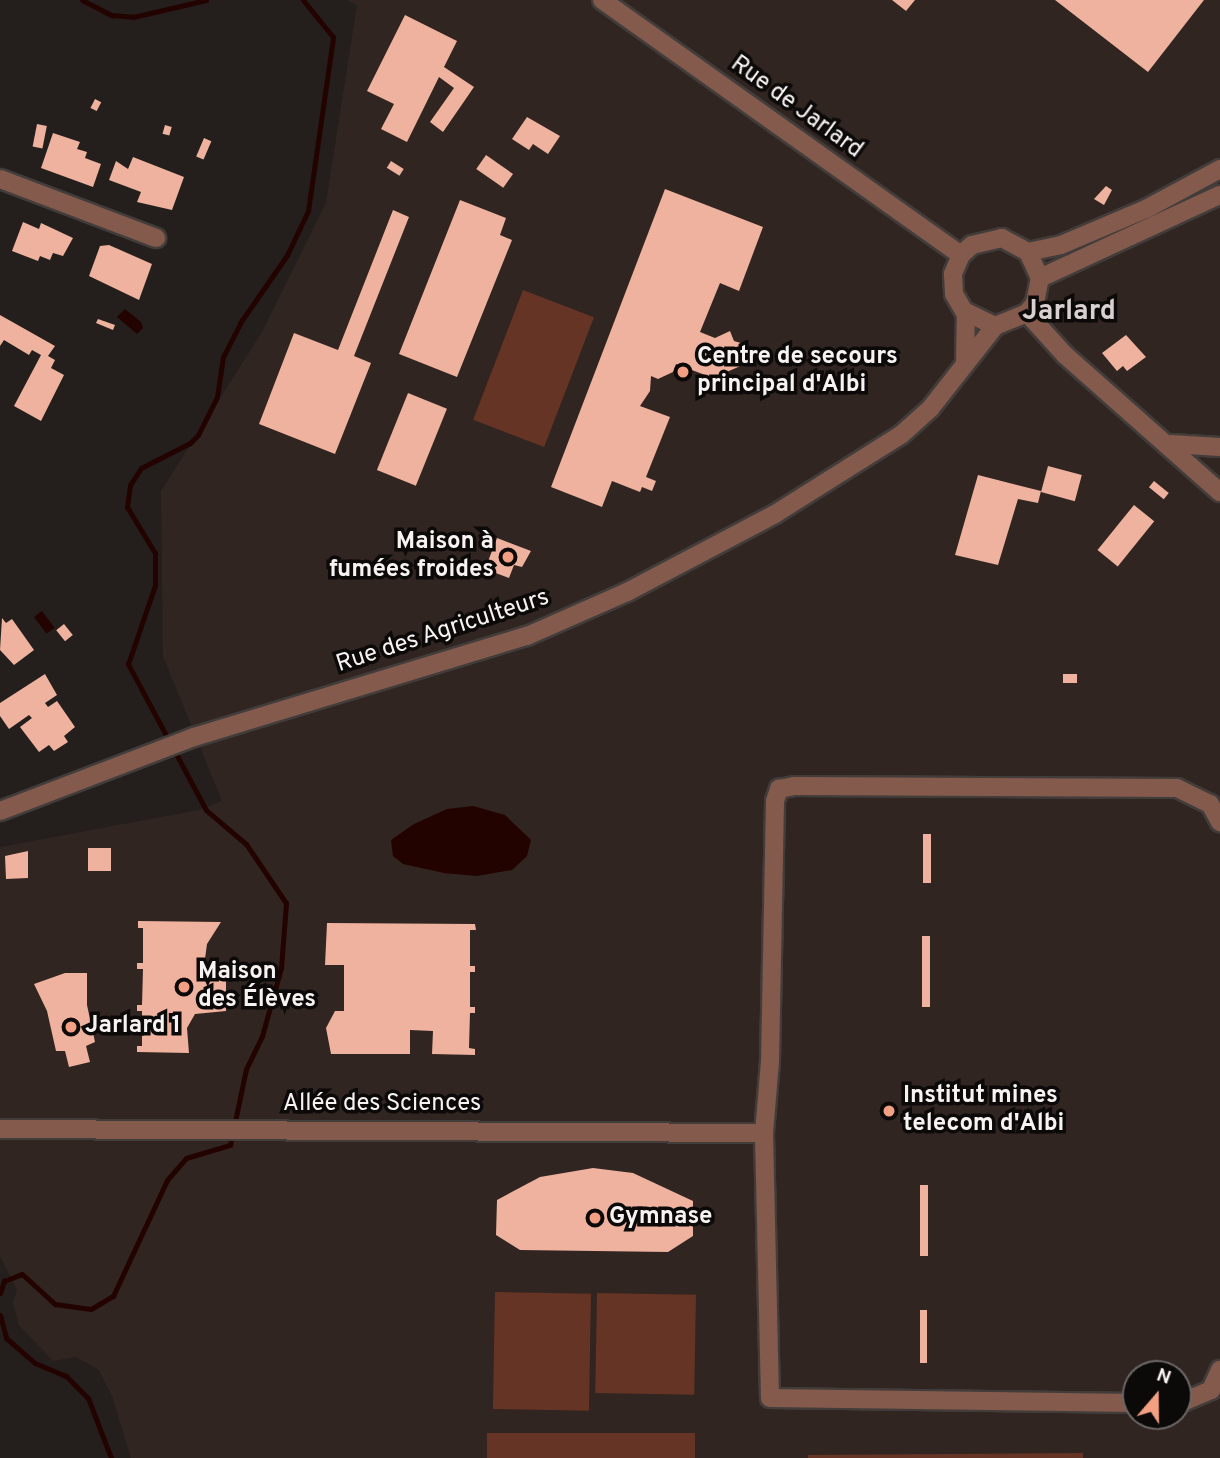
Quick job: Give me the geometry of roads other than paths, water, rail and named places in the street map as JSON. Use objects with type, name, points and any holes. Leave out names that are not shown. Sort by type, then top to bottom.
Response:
[{"type":"street","name":"Rue de Jarlard","points":[[602,0],[961,255]]},
{"type":"street","points":[[1028,252],[1061,244],[1146,209],[1220,169]]},
{"type":"street","points":[[0,179],[156,238]]},
{"type":"street","points":[[1040,278],[1220,195]]},
{"type":"street","points":[[995,326],[966,312],[954,294],[953,274],[961,255],[972,245],[994,239],[1016,243],[1028,252],[1040,278],[1035,303],[1027,313],[1085,374],[1171,444],[1220,492]]},
{"type":"street","points":[[965,362],[966,312]]},
{"type":"street","name":"Rue des Agriculteurs","points":[[0,811],[194,737],[527,636],[627,592],[775,514],[902,434],[930,409],[995,326],[1027,313]]},
{"type":"street","points":[[1171,444],[1220,447]]},
{"type":"street","points":[[1122,1403],[792,1402],[770,1398],[764,1133],[771,1026],[775,801],[779,789],[1177,788],[1210,804],[1220,822]]},
{"type":"street","name":"Allée des Sciences","points":[[0,1129],[764,1133]]},
{"type":"street","points":[[1192,1398],[1211,1390],[1220,1370]]},
{"type":"waterway","points":[[82,0],[112,15],[133,17],[206,0]]},
{"type":"waterway","points":[[0,1293],[4,1281],[22,1274],[55,1304],[91,1309],[113,1296],[167,1180],[186,1158],[230,1145],[246,1069],[262,1036],[281,968],[286,903],[246,844],[206,810],[128,664],[155,585],[155,553],[127,507],[130,485],[141,468],[190,443],[198,435],[217,397],[223,357],[240,323],[287,255],[308,211],[333,37],[303,0]]},
{"type":"waterway","points":[[0,1315],[6,1338],[35,1363],[66,1376],[88,1398],[111,1458]]},
{"type":"place","name":"Centre de secours principal d'Albi","points":[[683,372]]},
{"type":"place","name":"Maison à fumées froides","points":[[508,557]]},
{"type":"place","name":"Maison des Élèves","points":[[184,987]]},
{"type":"place","name":"Jarlard 1","points":[[71,1027]]},
{"type":"place","name":"Institut mines telecom d'Albi","points":[[889,1111]]},
{"type":"place","name":"Gymnase","points":[[595,1218]]},
{"type":"district","name":"Jarlard","points":[[1069,312]]}]
